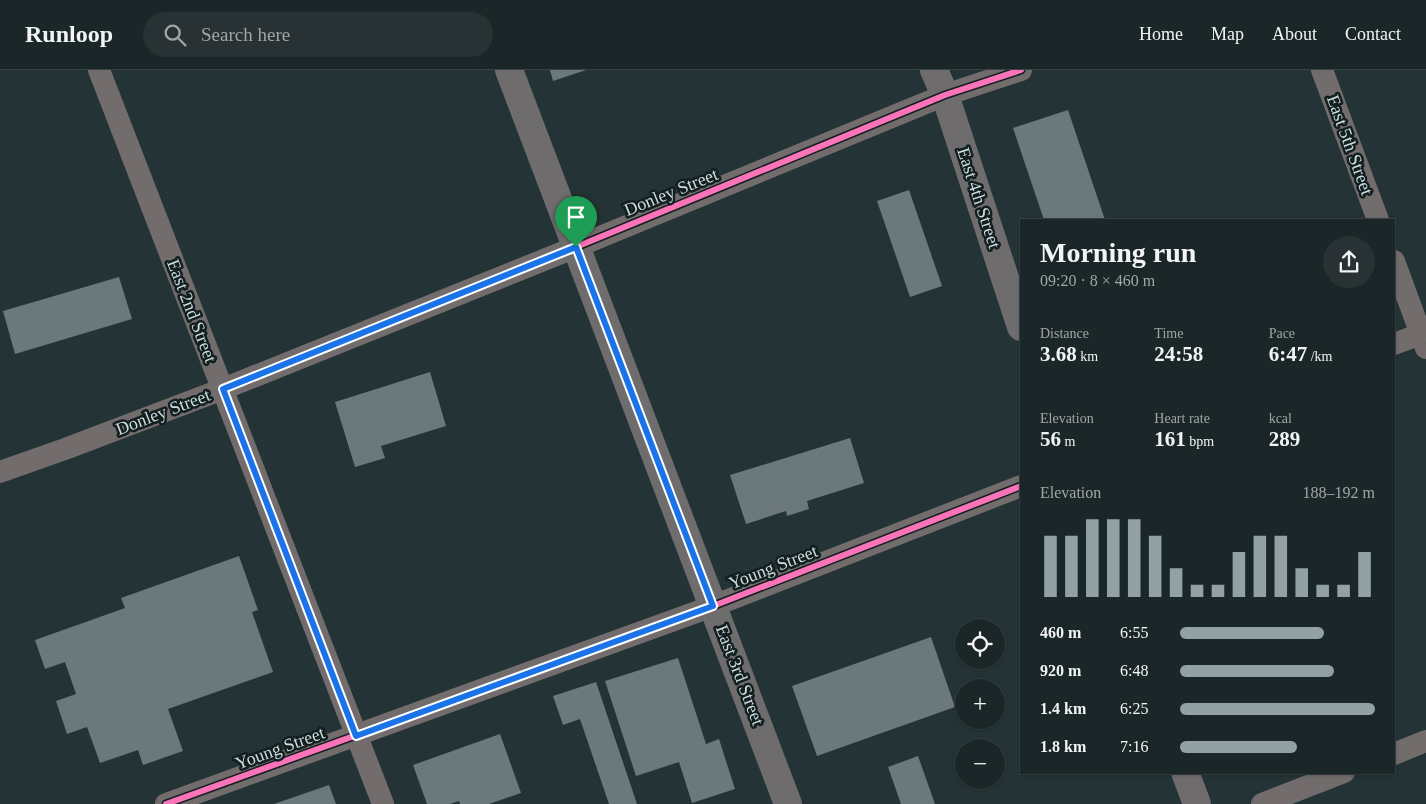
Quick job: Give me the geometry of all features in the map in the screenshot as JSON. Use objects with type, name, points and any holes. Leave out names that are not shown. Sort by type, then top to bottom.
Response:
[{"type":"main road","name":"East 3rd Street","points":[[509,70],[788,804]]},
{"type":"main road","name":"East 4th Street","points":[[934,70],[945,95],[1020,324]]},
{"type":"main road","points":[[1186,774],[1198,804]]},
{"type":"street","name":"East 2nd Street","points":[[99,70],[383,804]]},
{"type":"street","name":"Donley Street","points":[[2,464],[223,389],[576,247],[945,95],[1021,70]]},
{"type":"street","name":"East 5th Street","points":[[1322,70],[1378,219]]},
{"type":"street","points":[[1395,264],[1424,338],[1395,344]]},
{"type":"street","name":"Young Street","points":[[166,804],[713,606],[1020,486]]},
{"type":"street","points":[[1395,754],[1426,741]]},
{"type":"street","points":[[1262,804],[1339,774]]},
{"type":"building","points":[[550,70],[586,70],[553,81]]},
{"type":"building","points":[[1068,110],[1105,219],[1044,219],[1013,128]]},
{"type":"building","points":[[909,190],[942,286],[910,297],[877,201]]},
{"type":"building","points":[[119,277],[132,319],[15,354],[3,311]]},
{"type":"building","points":[[430,372],[446,426],[381,446],[385,458],[355,467],[335,402]]},
{"type":"building","points":[[850,438],[864,483],[807,501],[809,509],[787,516],[786,511],[746,524],[730,475]]},
{"type":"building","points":[[239,556],[258,610],[252,612],[273,672],[168,709],[183,751],[143,765],[138,750],[100,763],[87,727],[67,734],[56,701],[76,694],[65,662],[45,669],[35,640],[125,608],[121,598]]},
{"type":"building","points":[[931,637],[955,707],[817,756],[792,686]]},
{"type":"building","points":[[678,658],[706,744],[719,739],[735,789],[692,803],[679,762],[636,776],[605,681]]},
{"type":"building","points":[[596,682],[637,804],[609,804],[580,719],[563,725],[553,696]]},
{"type":"building","points":[[500,734],[521,793],[489,804],[460,804],[459,801],[450,804],[427,804],[413,765]]},
{"type":"building","points":[[918,756],[935,804],[901,804],[888,767]]},
{"type":"building","points":[[329,785],[336,804],[274,804]]},
{"type":"cycle path","points":[[223,389],[576,247],[945,95],[1021,70]]},
{"type":"cycle path","points":[[166,804],[713,606],[1020,486]]},
{"type":"route","points":[[576,247],[713,606],[356,736],[223,389],[576,247]]}]
